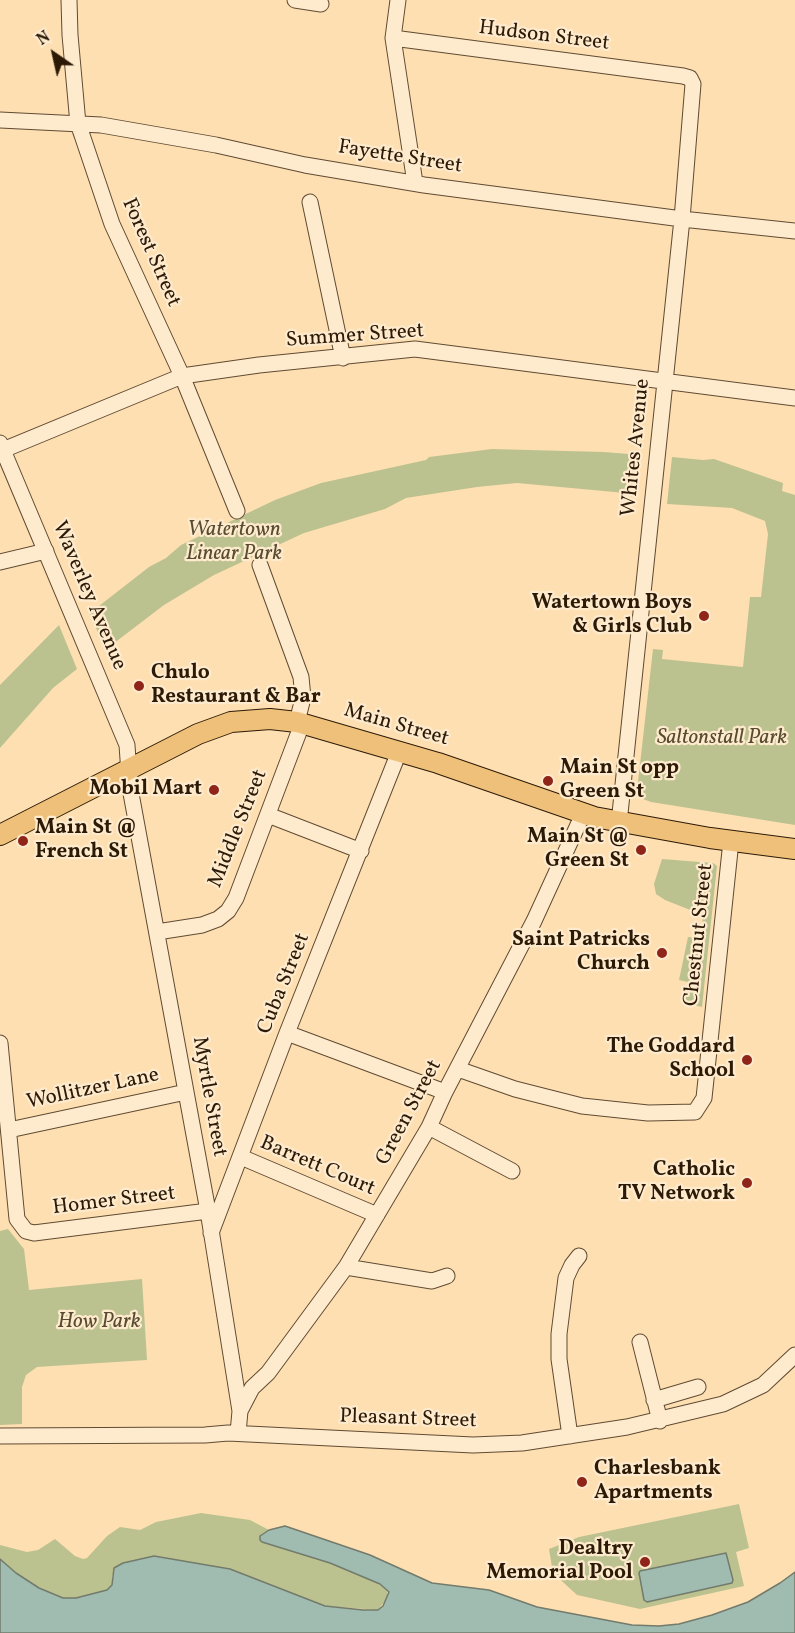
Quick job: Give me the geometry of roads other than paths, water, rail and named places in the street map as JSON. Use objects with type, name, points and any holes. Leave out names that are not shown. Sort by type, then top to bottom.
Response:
[{"type":"main road","name":"Main Street","points":[[0,835],[198,734],[231,722],[270,719],[300,723],[446,765],[583,814],[619,823],[795,849]]},
{"type":"street","name":"Forest Street","points":[[69,0],[78,124],[112,224],[182,376],[237,511]]},
{"type":"street","points":[[295,0],[321,4]]},
{"type":"street","points":[[398,0],[393,38],[415,183]]},
{"type":"street","name":"Hudson Street","points":[[393,38],[690,78]]},
{"type":"street","name":"Whites Avenue","points":[[619,823],[682,219],[692,102],[693,84],[690,78]]},
{"type":"street","name":"Fayette Street","points":[[0,120],[101,125],[216,145],[305,165],[415,183],[682,219],[795,231]]},
{"type":"street","points":[[310,202],[343,357]]},
{"type":"street","name":"Summer Street","points":[[2,447],[182,376],[259,365],[415,350],[795,398]]},
{"type":"street","name":"Waverley Avenue","points":[[2,447],[46,551],[83,655],[124,735],[129,769]]},
{"type":"street","points":[[0,562],[46,551]]},
{"type":"street","points":[[260,565],[302,677],[303,698],[300,723]]},
{"type":"street","name":"Middle Street","points":[[157,932],[202,925],[218,919],[228,911],[236,897],[268,815],[300,723]]},
{"type":"street","name":"Cuba Street","points":[[211,1233],[287,1033],[399,752]]},
{"type":"street","name":"Myrtle Street","points":[[129,769],[130,788],[208,1211],[240,1411],[238,1433]]},
{"type":"street","name":"Green Street","points":[[240,1411],[252,1388],[268,1373],[346,1267],[429,1127],[534,921],[583,814]]},
{"type":"street","points":[[268,815],[361,851]]},
{"type":"street","name":"Chestnut Street","points":[[458,1069],[515,1089],[582,1106],[648,1113],[695,1112],[704,1098],[732,841]]},
{"type":"street","points":[[287,1033],[445,1092]]},
{"type":"street","points":[[0,1043],[9,1130]]},
{"type":"street","name":"Wollitzer Lane","points":[[9,1130],[186,1092]]},
{"type":"street","points":[[429,1127],[512,1171]]},
{"type":"street","name":"Homer Street","points":[[9,1130],[17,1219],[26,1232],[34,1233],[208,1211]]},
{"type":"street","name":"Barrett Court","points":[[241,1157],[377,1215]]},
{"type":"street","points":[[570,1436],[559,1335],[566,1278],[579,1256]]},
{"type":"street","points":[[346,1267],[432,1281],[447,1276]]},
{"type":"street","points":[[640,1342],[660,1421]]},
{"type":"street","name":"Pleasant Street","points":[[0,1436],[238,1433],[485,1445],[522,1443],[660,1421],[707,1409],[744,1396],[768,1381],[795,1355]]},
{"type":"street","points":[[654,1400],[698,1386]]},
{"type":"place","name":"Watertown Boys & Girls Club","points":[[704,616]]},
{"type":"place","name":"Chulo Restaurant & Bar","points":[[139,686]]},
{"type":"place","name":"Main St opp Green St","points":[[548,781]]},
{"type":"place","name":"Mobil Mart","points":[[214,790]]},
{"type":"place","name":"Main St @ French St","points":[[23,841]]},
{"type":"place","name":"Main St @ Green St","points":[[641,850]]},
{"type":"place","name":"Saint Patricks Church","points":[[662,953]]},
{"type":"place","name":"The Goddard School","points":[[747,1060]]},
{"type":"place","name":"Catholic TV Network","points":[[747,1183]]},
{"type":"place","name":"Charlesbank Apartments","points":[[582,1482]]},
{"type":"place","name":"Dealtry Memorial Pool","points":[[645,1562]]},
{"type":"park label","name":"Watertown Linear Park","points":[[234,543]]},
{"type":"park label","name":"Saltonstall Park","points":[[722,739]]},
{"type":"park label","name":"How Park","points":[[99,1323]]}]
